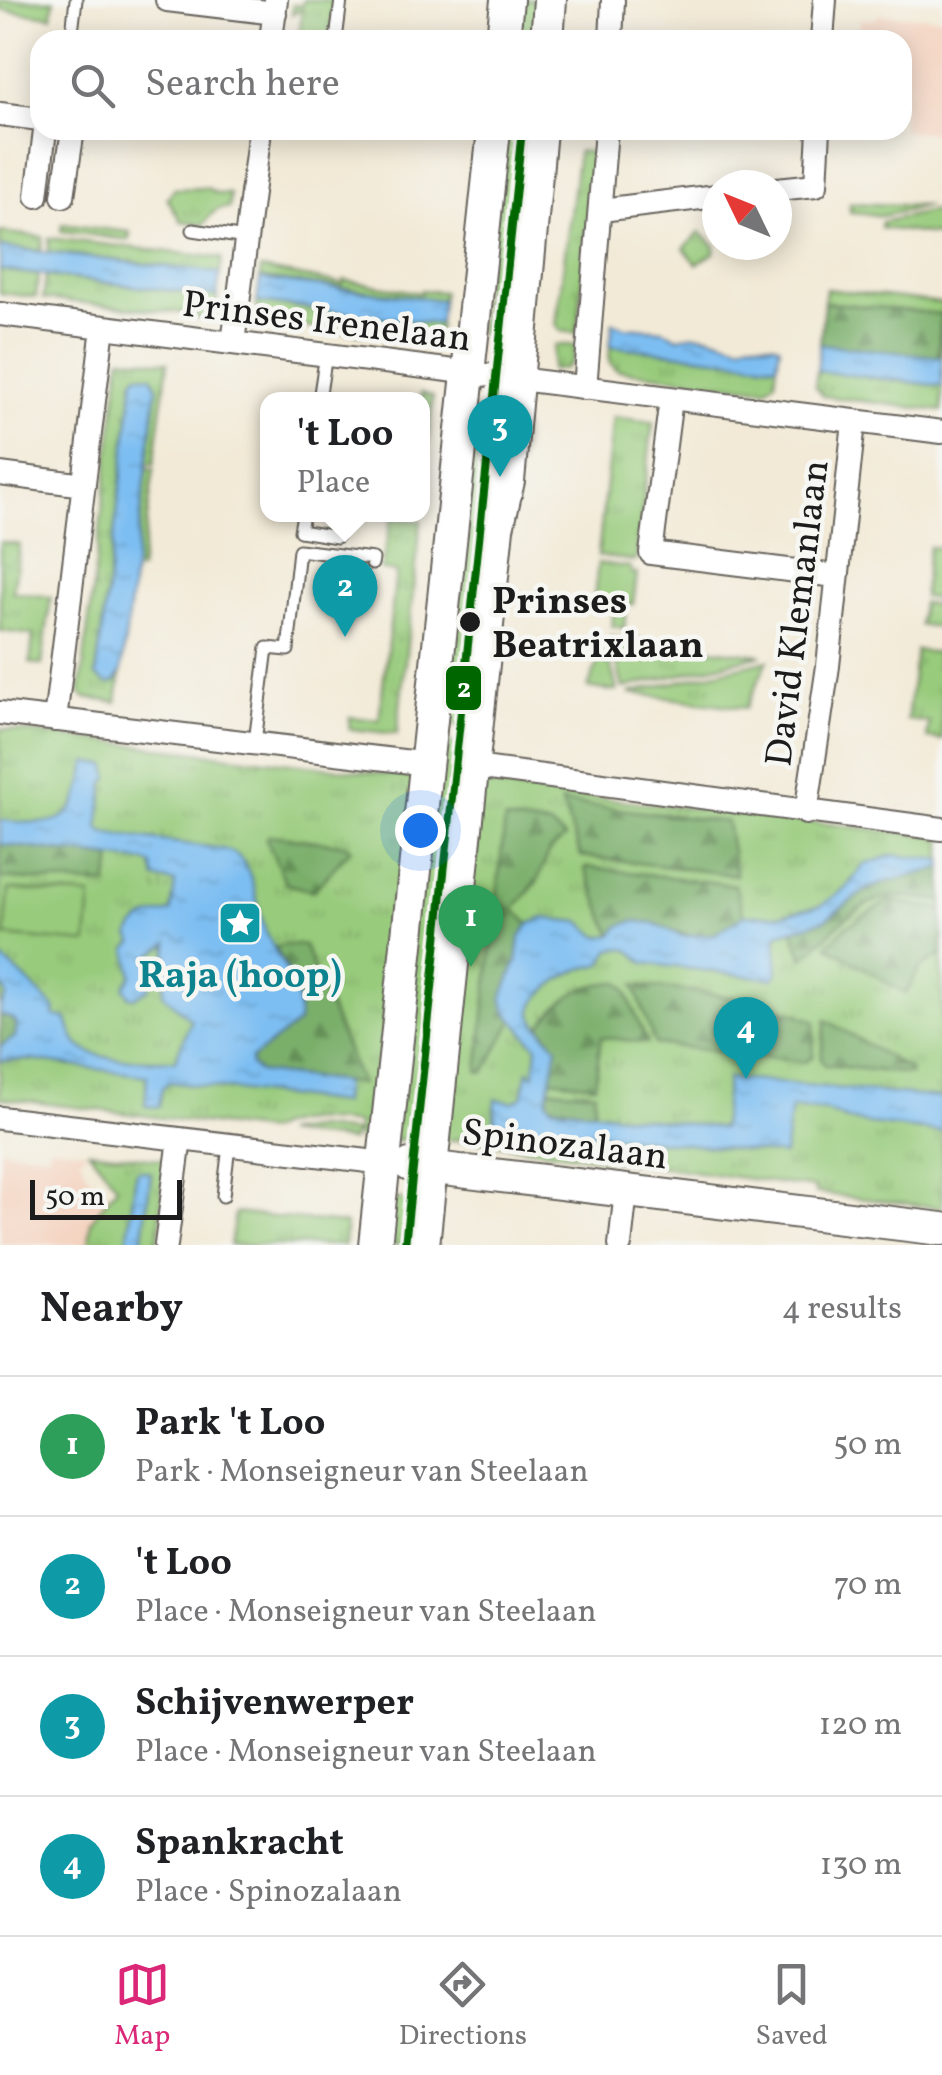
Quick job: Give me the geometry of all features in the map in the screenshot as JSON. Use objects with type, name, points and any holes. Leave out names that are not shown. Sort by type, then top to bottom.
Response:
[{"type":"main road","points":[[504,30],[507,0]]},
{"type":"main road","points":[[548,30],[550,0]]},
{"type":"main road","points":[[375,1245],[493,140]]},
{"type":"main road","points":[[423,1245],[497,528],[508,481],[539,140]]},
{"type":"main road","name":"Spinozalaan","points":[[385,1163],[942,1229]]},
{"type":"street","points":[[167,0],[276,7]]},
{"type":"street","points":[[612,30],[613,0]]},
{"type":"street","points":[[823,30],[825,0]]},
{"type":"street","points":[[0,114],[30,118]]},
{"type":"street","points":[[44,140],[42,156],[52,195],[68,160],[71,140]]},
{"type":"street","points":[[233,343],[259,140]]},
{"type":"street","points":[[585,388],[605,140]]},
{"type":"street","points":[[792,187],[816,185],[818,140]]},
{"type":"street","points":[[42,156],[68,160]]},
{"type":"street","points":[[601,210],[702,198]]},
{"type":"street","name":"Prinses Irenelaan","points":[[0,314],[942,432]]},
{"type":"street","points":[[55,720],[104,327]]},
{"type":"street","points":[[671,399],[651,553],[836,576]]},
{"type":"street","name":"David Klemanlaan","points":[[806,812],[828,666],[854,422]]},
{"type":"street","points":[[0,474],[84,484]]},
{"type":"street","points":[[0,713],[428,764]]},
{"type":"street","points":[[475,766],[942,829]]},
{"type":"street","name":"Spinozalaan","points":[[0,1118],[385,1163]]},
{"type":"street","points":[[166,1245],[180,1139]]},
{"type":"street","points":[[620,1245],[626,1191]]},
{"type":"lane","points":[[72,30],[76,0]]},
{"type":"lane","points":[[337,30],[341,0]]},
{"type":"lane","points":[[192,230],[246,238]]},
{"type":"lane","points":[[320,392],[326,354]]},
{"type":"lane","points":[[302,522],[300,531],[337,537]]},
{"type":"lane","points":[[254,742],[267,648],[288,650],[299,550],[372,559],[372,564]]},
{"type":"lane","points":[[223,1196],[229,1146]]},
{"type":"shaded area","points":[[877,15],[942,17],[942,133],[912,132],[912,30],[859,30],[860,19],[876,20]]},
{"type":"shaded area","points":[[49,1146],[87,1151],[80,1159],[90,1180],[110,1196],[91,1221],[89,1245],[0,1245],[0,1149],[48,1155]]},
{"type":"green space","points":[[0,0],[54,0],[52,16],[0,10]]},
{"type":"green space","points":[[303,0],[335,0],[330,30],[300,30],[302,10],[292,14],[293,5],[302,6]]},
{"type":"green space","points":[[514,0],[543,0],[541,30],[511,30]]},
{"type":"green space","points":[[500,140],[533,140],[513,337],[479,334]]},
{"type":"green space","points":[[578,151],[595,153],[577,333],[561,331],[556,325]]},
{"type":"green space","points":[[207,188],[218,194],[230,194],[229,208],[217,210],[203,225],[181,221],[167,198],[174,189]]},
{"type":"green space","points":[[850,203],[928,206],[882,216],[850,212]]},
{"type":"green space","points":[[932,211],[942,218],[942,236],[881,228],[882,222]]},
{"type":"green space","points":[[62,224],[130,232],[129,240],[61,231]]},
{"type":"green space","points":[[0,232],[43,237],[41,251],[0,247]]},
{"type":"green space","points":[[702,234],[703,260],[697,264],[684,248]]},
{"type":"green space","points":[[49,238],[222,258],[220,273],[48,252]]},
{"type":"green space","points":[[261,269],[343,284],[344,280],[420,293],[443,292],[442,300],[260,278]]},
{"type":"green space","points":[[0,270],[39,275],[36,297],[0,293]]},
{"type":"green space","points":[[46,276],[217,296],[215,312],[205,320],[183,313],[43,299]]},
{"type":"green space","points":[[826,289],[942,303],[942,357],[938,357],[941,314],[824,302]]},
{"type":"green space","points":[[257,302],[439,324],[439,329],[428,342],[263,322]]},
{"type":"green space","points":[[824,302],[941,314],[938,357],[820,344]]},
{"type":"green space","points":[[555,345],[576,345],[572,362],[564,369],[551,370]]},
{"type":"green space","points":[[610,346],[777,365],[775,381],[766,389],[617,370],[609,362]]},
{"type":"green space","points":[[121,357],[168,362],[154,464],[147,463],[154,379],[139,374],[134,379],[96,676],[115,682],[121,672],[117,702],[86,698],[80,693]]},
{"type":"green space","points":[[817,371],[942,386],[942,411],[823,396],[815,386]]},
{"type":"green space","points":[[471,411],[503,413],[463,726],[445,724]]},
{"type":"green space","points":[[613,417],[653,422],[636,561],[598,556]]},
{"type":"green space","points":[[147,468],[154,469],[140,570],[133,570]]},
{"type":"green space","points":[[391,522],[421,522],[397,734],[349,729],[350,717],[379,720],[396,572],[381,569]]},
{"type":"green space","points":[[0,542],[20,545],[13,592],[51,597],[42,665],[30,663],[33,635],[0,631]]},
{"type":"green space","points":[[929,547],[942,548],[941,600],[923,597]]},
{"type":"green space","points":[[598,563],[631,567],[631,573],[637,574],[633,604],[627,604],[624,628],[612,626],[614,608],[608,607],[608,602],[594,599]]},
{"type":"green space","points":[[922,603],[942,606],[941,627],[919,625]]},
{"type":"green space","points":[[610,637],[762,655],[623,688]]},
{"type":"green space","points":[[916,650],[938,653],[936,667],[942,668],[942,740],[927,738],[929,722],[907,720]]},
{"type":"green space","points":[[601,654],[608,654],[617,691],[588,688]]},
{"type":"green space","points":[[768,660],[746,708],[629,693]]},
{"type":"green space","points":[[0,729],[435,780],[440,743],[465,745],[462,782],[942,837],[942,1208],[815,1193],[815,1188],[468,1140],[358,1140],[357,1124],[300,1122],[268,1131],[0,1098]]},
{"type":"green space","points":[[561,802],[727,822],[736,875],[581,856]]},
{"type":"green space","points":[[505,820],[550,826],[565,838],[549,851],[537,882],[514,909],[529,924],[505,992],[506,1005],[514,1019],[484,1072],[478,1071]]},
{"type":"green space","points":[[269,835],[347,845],[351,849],[313,891],[286,884],[266,839]]},
{"type":"green space","points":[[0,844],[113,858],[107,885],[0,878]]},
{"type":"green space","points":[[587,867],[735,885],[744,915],[720,931],[703,936],[636,924],[612,935]]},
{"type":"green space","points":[[942,868],[942,901],[898,897],[875,901],[833,929],[803,958],[792,928],[824,920],[866,890],[886,882]]},
{"type":"green space","points":[[9,889],[91,896],[87,943],[5,936]]},
{"type":"green space","points":[[889,901],[942,909],[942,955],[920,968],[906,994],[828,946],[845,927]]},
{"type":"green space","points":[[304,945],[361,1084],[259,1072],[251,1066],[288,971],[275,947]]},
{"type":"green space","points":[[619,982],[647,1043],[601,1037],[595,1085],[550,1079],[557,1047],[540,1026],[574,994]]},
{"type":"green space","points":[[634,985],[749,1001],[815,1021],[813,1056],[805,1062],[655,1044]]},
{"type":"green space","points":[[0,1015],[13,1019],[17,1025],[15,1037],[0,1047]]},
{"type":"green space","points":[[826,1020],[910,1070],[910,1074],[825,1065],[821,1059]]},
{"type":"green space","points":[[548,1089],[595,1092],[594,1112],[550,1105],[546,1099]]},
{"type":"green space","points":[[317,1128],[356,1132],[351,1141],[283,1133]]},
{"type":"green space","points":[[89,1151],[166,1160],[158,1245],[142,1245],[151,1173],[136,1172],[127,1245],[89,1245],[91,1221],[117,1186]]},
{"type":"green space","points":[[388,1198],[420,1202],[415,1245],[383,1245]]},
{"type":"green space","points":[[235,1213],[346,1224],[344,1245],[230,1245]]},
{"type":"water","points":[[0,247],[220,273],[217,296],[0,270]]},
{"type":"water","points":[[260,279],[442,300],[439,324],[257,302]]},
{"type":"water","points":[[613,322],[625,327],[664,330],[678,338],[702,335],[741,345],[750,341],[776,344],[780,346],[777,365],[610,346]]},
{"type":"water","points":[[820,344],[942,357],[942,386],[817,371]]},
{"type":"water","points":[[138,374],[152,376],[157,388],[121,672],[115,682],[108,684],[96,676],[134,379]]},
{"type":"water","points":[[87,762],[107,765],[109,779],[105,782],[99,828],[104,833],[217,848],[241,859],[251,878],[265,929],[293,984],[298,1008],[298,1023],[251,1059],[251,1066],[259,1072],[344,1082],[342,1103],[169,1082],[162,1088],[159,1107],[145,1106],[147,1076],[31,1060],[0,1061],[0,1047],[15,1037],[17,1025],[13,1019],[0,1015],[7,996],[0,982],[0,958],[55,1008],[54,1016],[67,1019],[78,1044],[91,1053],[127,1060],[175,1061],[191,1020],[163,994],[168,943],[150,956],[149,989],[135,997],[129,996],[124,987],[132,975],[127,949],[133,942],[130,935],[146,918],[171,912],[175,882],[155,879],[152,865],[146,862],[0,844],[0,820],[38,823],[62,817],[71,810]]},
{"type":"water","points":[[893,855],[942,860],[942,868],[866,890],[824,920],[778,934],[773,979],[644,963],[621,948],[610,950],[602,964],[578,970],[557,982],[536,1001],[532,1014],[557,1047],[547,1100],[551,1106],[721,1128],[727,1078],[942,1098],[942,1132],[869,1124],[827,1111],[791,1108],[784,1155],[494,1122],[496,1099],[513,1102],[522,1097],[528,1070],[534,1076],[537,1047],[506,1011],[502,998],[517,961],[520,937],[529,924],[543,918],[581,922],[599,937],[612,935],[620,926],[634,921],[654,923],[682,936],[715,934],[744,915],[780,915],[822,905],[846,888],[864,865]]},
{"type":"water","points":[[136,1172],[151,1173],[142,1245],[127,1245]]},
{"type":"transit line","name":"2","points":[[405,1245],[521,140]]},
{"type":"place","name":"Schijvenwerper","points":[[500,477]]},
{"type":"place","name":"Prinses Beatrixlaan","points":[[470,622]]},
{"type":"place","name":"'t Loo","points":[[345,637]]},
{"type":"place","name":"Raja (hoop)","points":[[240,923]]},
{"type":"place","name":"Park 't Loo","points":[[471,967]]},
{"type":"place","name":"Spankracht","points":[[746,1079]]}]
